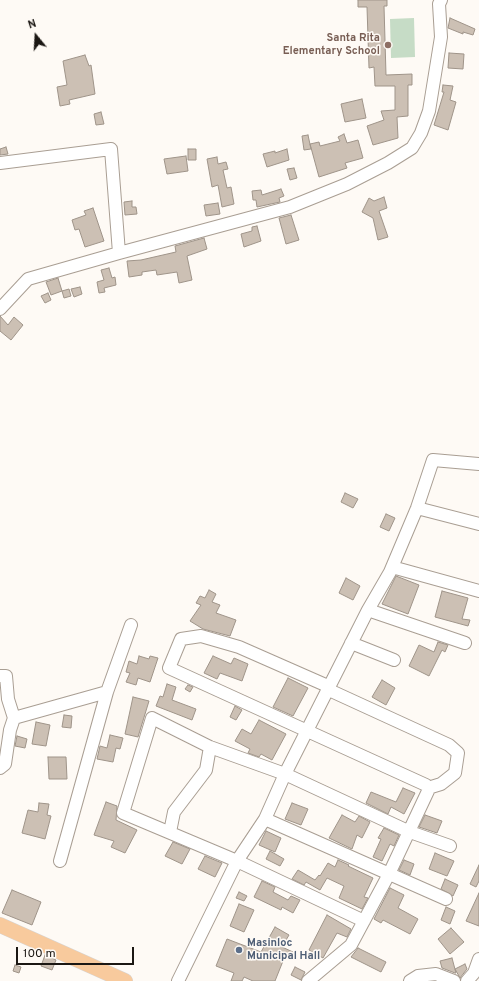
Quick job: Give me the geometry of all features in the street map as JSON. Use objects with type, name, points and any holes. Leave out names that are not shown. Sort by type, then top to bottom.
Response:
[{"type":"main road","points":[[0,925],[125,981]]},
{"type":"street","points":[[0,309],[28,279],[119,252],[290,207],[347,184],[388,163],[412,148],[421,133],[429,111],[441,37],[439,4],[441,0]]},
{"type":"street","points":[[0,163],[111,149],[119,252]]},
{"type":"street","points":[[178,981],[237,861],[265,819],[285,774],[368,610],[392,567],[416,508],[433,460],[479,464]]},
{"type":"street","points":[[416,508],[479,524]]},
{"type":"street","points":[[392,567],[479,591]]},
{"type":"street","points":[[368,610],[465,643]]},
{"type":"street","points":[[60,861],[107,692],[131,625]]},
{"type":"street","points":[[201,636],[239,647],[449,745],[458,753],[455,773],[441,784],[428,788],[426,785],[169,668],[181,639],[201,636]]},
{"type":"street","points":[[352,643],[394,660]]},
{"type":"street","points":[[0,676],[6,676],[8,699],[14,718],[10,730],[5,764],[0,768]]},
{"type":"street","points":[[14,718],[107,692]]},
{"type":"street","points":[[364,921],[237,861],[170,832],[122,814],[152,718],[210,747],[285,774],[410,832],[450,846]]},
{"type":"street","points":[[170,832],[174,812],[206,770],[210,747]]},
{"type":"street","points":[[308,981],[351,945],[410,832],[428,788]]},
{"type":"street","points":[[265,819],[446,900]]},
{"type":"street","points":[[467,981],[474,973],[479,958]]},
{"type":"street","points":[[410,981],[418,976],[436,974],[454,981]]},
{"type":"green space","points":[[414,18],[415,57],[391,58],[390,19]]},
{"type":"building","points":[[358,0],[387,0],[387,6],[384,6],[386,75],[412,74],[412,85],[408,85],[408,116],[397,117],[398,138],[373,145],[367,126],[384,120],[381,111],[395,110],[395,86],[375,86],[374,67],[369,68],[367,7],[358,7]]},
{"type":"building","points":[[450,18],[475,29],[473,35],[463,32],[463,34],[448,28]]},
{"type":"building","points":[[449,53],[464,54],[463,69],[448,68]]},
{"type":"building","points":[[85,55],[89,66],[91,65],[95,94],[69,100],[70,104],[60,106],[57,87],[67,85],[63,61]]},
{"type":"building","points":[[443,85],[453,86],[450,100],[456,102],[448,130],[434,125],[444,92],[442,92]]},
{"type":"building","points":[[362,99],[366,118],[345,122],[341,104]]},
{"type":"building","points":[[101,112],[104,124],[96,125],[94,114]]},
{"type":"building","points":[[344,134],[347,143],[358,140],[363,158],[345,163],[347,168],[319,177],[310,144],[319,142],[320,146],[340,141],[338,137]]},
{"type":"building","points":[[308,135],[311,149],[304,150],[302,136]]},
{"type":"building","points":[[6,147],[8,154],[0,155],[0,149]]},
{"type":"building","points":[[188,149],[196,149],[196,160],[188,160]]},
{"type":"building","points":[[287,149],[289,160],[267,167],[263,154],[275,151],[275,153]]},
{"type":"building","points":[[186,156],[188,171],[167,174],[164,159]]},
{"type":"building","points":[[217,157],[218,164],[226,162],[228,169],[223,170],[227,188],[231,187],[234,204],[222,207],[218,185],[212,187],[207,159]]},
{"type":"building","points":[[294,168],[297,178],[290,180],[287,169]]},
{"type":"building","points":[[281,189],[284,196],[279,198],[280,202],[257,207],[256,200],[253,200],[252,191],[261,190],[262,195]]},
{"type":"building","points":[[384,197],[387,208],[379,211],[388,237],[378,240],[373,218],[362,212],[369,198],[374,201]]},
{"type":"building","points":[[132,201],[132,207],[136,207],[137,214],[125,215],[124,202]]},
{"type":"building","points":[[218,203],[220,214],[206,216],[204,205]]},
{"type":"building","points":[[93,208],[104,241],[85,247],[79,229],[75,230],[72,220],[86,215],[84,211]]},
{"type":"building","points":[[291,215],[299,240],[286,244],[279,218]]},
{"type":"building","points":[[257,226],[261,241],[244,247],[241,234],[252,231],[252,227]]},
{"type":"building","points":[[204,238],[207,249],[187,256],[192,280],[179,283],[177,272],[157,275],[156,270],[142,272],[142,275],[129,277],[127,261],[141,260],[176,252],[175,246]]},
{"type":"building","points":[[109,268],[112,278],[115,277],[116,285],[104,288],[105,292],[99,293],[97,282],[104,280],[101,270]]},
{"type":"building","points":[[58,278],[62,291],[51,295],[46,282]]},
{"type":"building","points":[[80,287],[82,294],[74,297],[71,289]]},
{"type":"building","points":[[69,289],[71,296],[64,298],[62,291]]},
{"type":"building","points":[[48,293],[51,300],[45,303],[41,296]]},
{"type":"building","points":[[0,316],[8,325],[14,317],[23,325],[11,340],[0,331]]},
{"type":"building","points":[[345,493],[358,499],[353,508],[341,502]]},
{"type":"building","points":[[386,514],[395,518],[389,531],[380,527]]},
{"type":"building","points":[[396,576],[419,585],[408,614],[382,604]]},
{"type":"building","points":[[346,578],[360,586],[353,600],[339,593]]},
{"type":"building","points":[[209,590],[216,594],[212,602],[220,605],[216,613],[236,620],[230,636],[203,629],[190,621],[201,605],[196,603],[200,596],[205,598]]},
{"type":"building","points":[[442,591],[468,598],[462,619],[470,620],[468,626],[435,617]]},
{"type":"building","points":[[438,642],[448,645],[445,652],[442,650],[429,676],[409,666],[419,645],[434,652]]},
{"type":"building","points":[[139,656],[149,659],[150,656],[158,658],[150,682],[138,678],[136,685],[126,682],[130,673],[126,672],[129,661],[137,664]]},
{"type":"building","points":[[213,656],[231,664],[234,658],[248,664],[242,681],[220,673],[217,679],[204,673]]},
{"type":"building","points":[[288,678],[308,688],[293,716],[273,707]]},
{"type":"building","points":[[382,680],[395,688],[386,705],[372,697]]},
{"type":"building","points":[[167,684],[176,687],[172,700],[196,709],[192,720],[156,706],[160,696],[163,697]]},
{"type":"building","points":[[188,685],[193,687],[190,692],[185,689]]},
{"type":"building","points":[[133,697],[149,701],[138,737],[125,734]]},
{"type":"building","points":[[235,706],[242,710],[236,720],[230,717]]},
{"type":"building","points":[[64,715],[72,716],[71,728],[62,727]]},
{"type":"building","points":[[259,720],[286,734],[272,760],[261,754],[259,757],[248,753],[250,749],[235,741],[242,729],[251,734]]},
{"type":"building","points":[[36,722],[50,725],[46,746],[32,744]]},
{"type":"building","points":[[110,735],[123,738],[120,749],[116,748],[113,762],[97,759],[100,746],[107,748]]},
{"type":"building","points":[[17,736],[27,739],[25,748],[15,746]]},
{"type":"building","points":[[48,757],[66,757],[67,779],[49,779]]},
{"type":"building","points":[[403,788],[415,793],[404,814],[391,807],[388,814],[366,803],[371,792],[396,802]]},
{"type":"building","points":[[106,802],[117,806],[116,820],[137,830],[125,853],[111,847],[114,841],[94,835]]},
{"type":"building","points":[[39,803],[49,804],[47,815],[51,816],[45,839],[22,833],[28,810],[38,812]]},
{"type":"building","points":[[292,803],[308,809],[301,825],[285,819]]},
{"type":"building","points":[[342,815],[355,822],[359,816],[370,822],[362,838],[357,835],[352,849],[329,838]]},
{"type":"building","points":[[425,815],[442,821],[437,833],[419,827]]},
{"type":"building","points":[[384,828],[399,835],[394,846],[390,844],[382,861],[373,857],[381,839],[378,838]]},
{"type":"building","points":[[266,831],[281,838],[275,852],[259,845]]},
{"type":"building","points":[[173,842],[190,849],[182,864],[165,856]]},
{"type":"building","points":[[270,851],[284,859],[280,866],[266,859]]},
{"type":"building","points":[[435,853],[454,861],[447,876],[429,869]]},
{"type":"building","points":[[205,856],[222,863],[215,877],[198,869]]},
{"type":"building","points":[[338,860],[373,878],[364,897],[368,898],[362,909],[339,898],[344,886],[327,878],[320,890],[306,882],[304,885],[292,879],[298,870],[315,880],[319,875],[320,876],[328,863],[335,867]]},
{"type":"building","points":[[404,860],[414,864],[410,875],[399,870]]},
{"type":"building","points":[[479,865],[479,881],[476,887],[470,884]]},
{"type":"building","points":[[445,879],[458,885],[453,896],[441,889]]},
{"type":"building","points":[[262,881],[275,887],[273,892],[288,900],[291,896],[300,900],[293,913],[282,907],[281,910],[254,897]]},
{"type":"building","points":[[390,888],[404,895],[398,908],[418,919],[410,934],[383,920],[381,923],[374,919]]},
{"type":"building","points":[[12,890],[41,902],[32,925],[2,913]]},
{"type":"building","points":[[239,892],[247,896],[244,901],[236,898]]},
{"type":"building","points":[[479,893],[479,926],[466,921]]},
{"type":"building","points":[[239,904],[254,910],[244,932],[230,926]]},
{"type":"building","points":[[446,907],[455,911],[450,924],[441,920]]},
{"type":"building","points":[[327,915],[351,929],[347,937],[337,933],[323,958],[309,950]]},
{"type":"building","name":"Masinloc Municipal Hall","points":[[275,927],[289,935],[282,947],[293,952],[290,958],[285,956],[275,981],[253,981],[244,977],[242,981],[231,981],[234,973],[216,966],[227,939],[261,952]]},
{"type":"building","points":[[451,928],[464,942],[450,954],[438,939]]},
{"type":"building","points":[[358,948],[386,962],[381,972],[351,957]]},
{"type":"building","points":[[45,955],[56,960],[52,970],[41,966]]},
{"type":"building","points":[[452,958],[456,973],[442,968],[440,961]]},
{"type":"building","points":[[465,964],[467,969],[460,978],[455,969]]},
{"type":"building","points":[[15,965],[21,967],[19,973],[13,971]]},
{"type":"building","points":[[295,967],[305,972],[301,980],[291,975]]},
{"type":"place","name":"Santa Rita Elementary School","points":[[388,45]]},
{"type":"place","name":"Masinloc Municipal Hall","points":[[239,950]]}]
